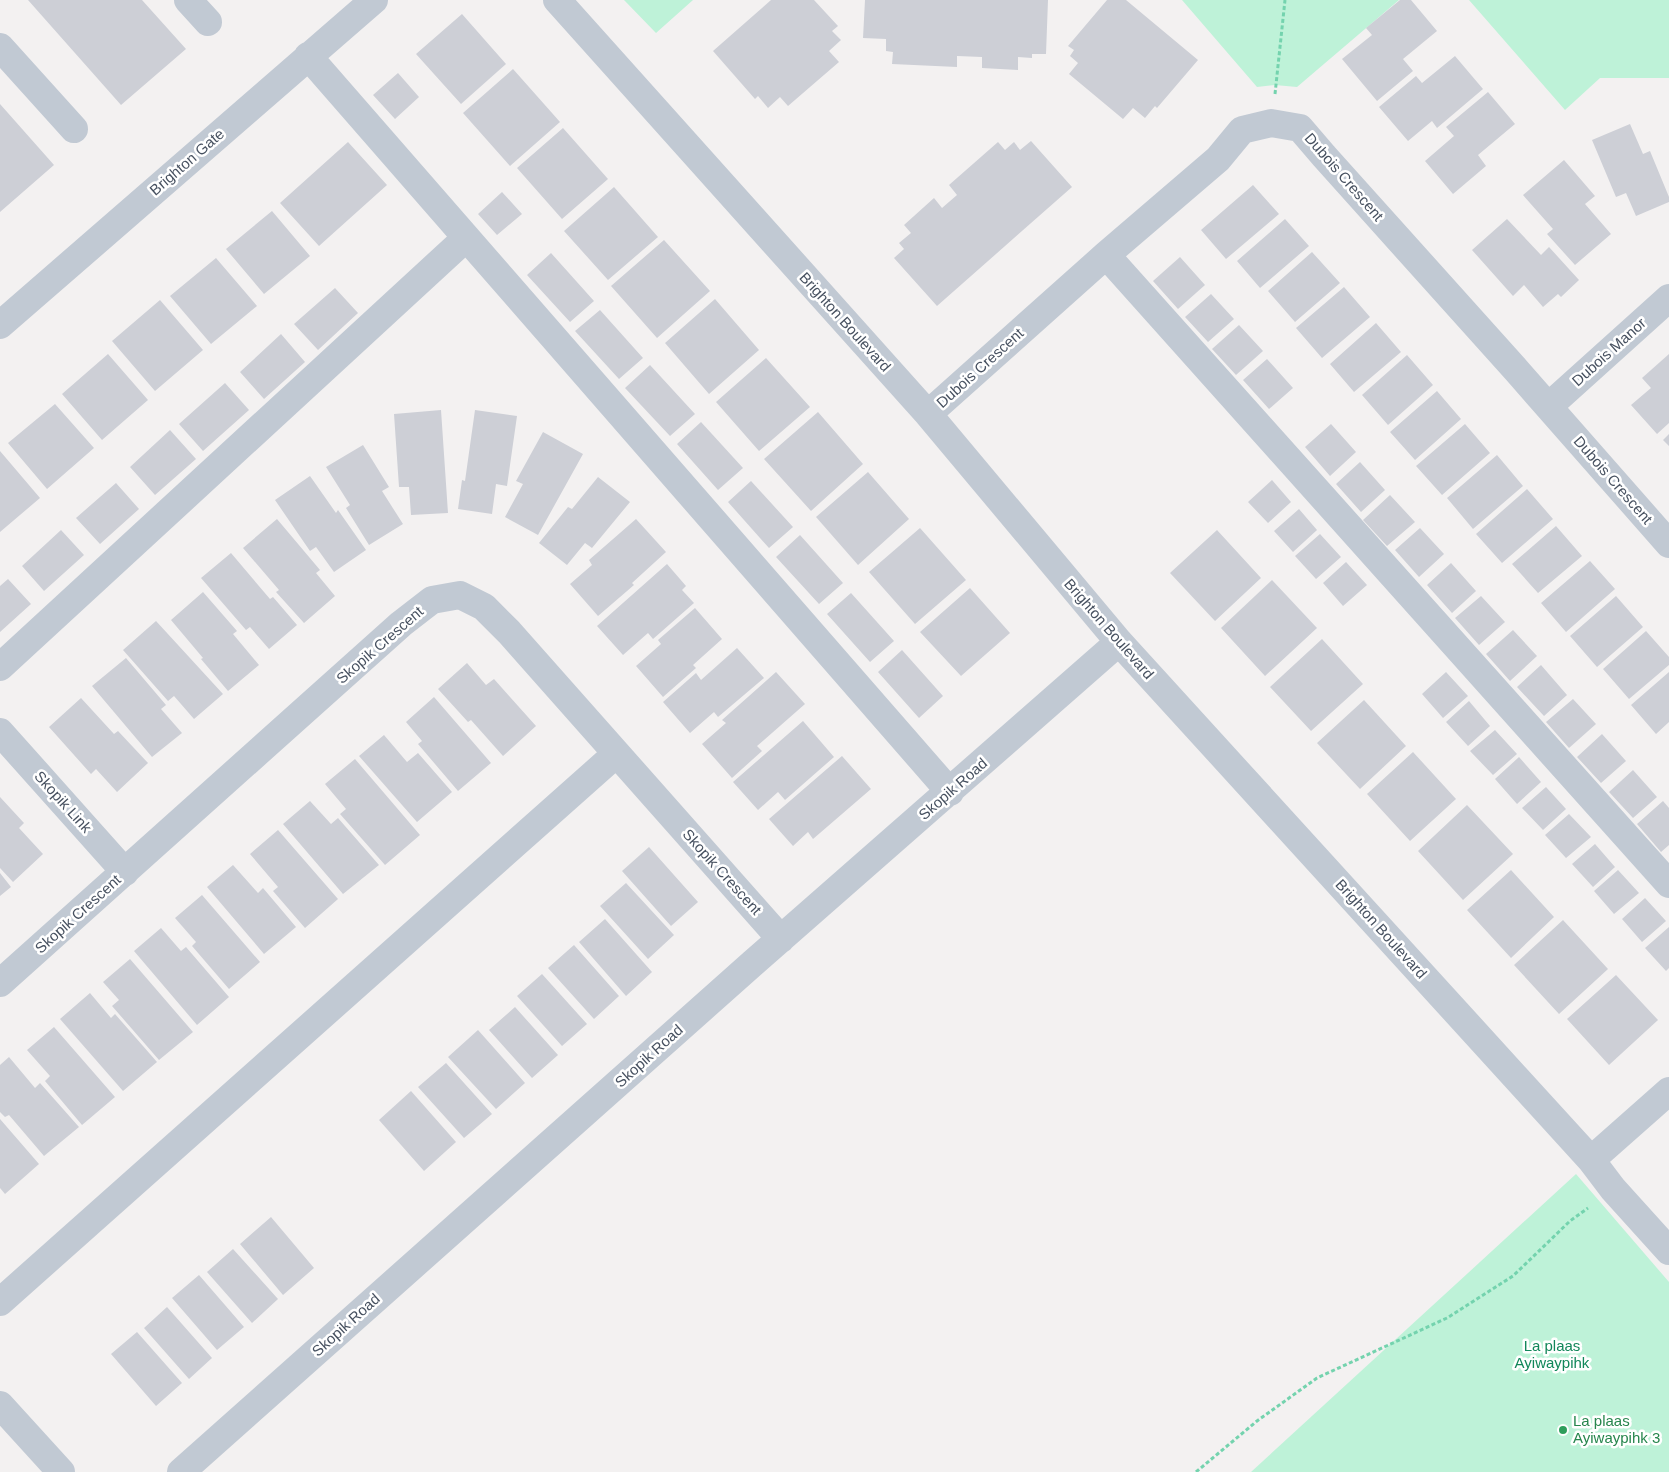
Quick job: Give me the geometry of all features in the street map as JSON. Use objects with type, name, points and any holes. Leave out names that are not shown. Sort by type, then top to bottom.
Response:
[{"type":"street","points":[[188,0],[208,22]]},
{"type":"street","name":"Brighton Gate","points":[[0,325],[374,0]]},
{"type":"street","name":"Brighton Boulevard","points":[[557,0],[928,414],[1119,642],[1591,1160],[1613,1189],[1669,1251]]},
{"type":"street","points":[[0,48],[74,129]]},
{"type":"street","points":[[308,56],[950,792]]},
{"type":"street","name":"Dubois Crescent","points":[[928,414],[1218,158],[1242,130],[1272,122],[1300,128],[1330,164],[1549,406],[1669,544]]},
{"type":"street","points":[[0,667],[466,238]]},
{"type":"street","points":[[1106,255],[1669,884]]},
{"type":"street","name":"Dubois Manor","points":[[1549,406],[1669,298]]},
{"type":"street","name":"Skopik Crescent","points":[[0,983],[401,624],[432,600],[460,594],[484,607],[509,632],[781,939]]},
{"type":"street","name":"Skopik Road","points":[[181,1472],[781,939],[1119,642]]},
{"type":"street","name":"Skopik Link","points":[[0,732],[125,872]]},
{"type":"street","points":[[0,1302],[616,754]]},
{"type":"street","points":[[1591,1160],[1669,1091]]},
{"type":"street","points":[[0,1405],[61,1472]]},
{"type":"path","points":[[1276,85],[1285,0]]},
{"type":"path","points":[[1196,1472],[1257,1421],[1318,1378],[1447,1318],[1513,1276],[1570,1221],[1613,1189]]},
{"type":"green space","points":[[624,0],[693,0],[656,33]]},
{"type":"green space","points":[[1182,0],[1399,0],[1297,87],[1275,85],[1257,87]]},
{"type":"green space","points":[[1469,0],[1669,0],[1669,78],[1600,78],[1565,110]]},
{"type":"green space","name":"La plaas Ayiwaypihk","points":[[1576,1174],[1669,1282],[1669,1472],[1251,1472]]},
{"type":"building","points":[[28,0],[142,0],[186,49],[121,105]]},
{"type":"building","points":[[771,0],[814,0],[838,26],[832,31],[841,40],[829,51],[839,62],[788,106],[780,97],[768,108],[758,96],[755,99],[713,51]]},
{"type":"building","points":[[865,0],[1048,0],[1046,54],[1032,54],[1032,58],[1018,57],[1018,70],[982,68],[982,57],[957,56],[957,67],[892,64],[893,52],[886,51],[886,39],[863,38]]},
{"type":"building","points":[[1107,0],[1126,0],[1198,60],[1157,108],[1155,106],[1145,118],[1133,108],[1123,119],[1069,74],[1078,63],[1070,56],[1074,50],[1068,46]]},
{"type":"building","points":[[1400,0],[1411,0],[1437,31],[1403,59],[1413,71],[1377,101],[1342,59],[1372,35],[1366,28]]},
{"type":"building","points":[[462,14],[506,64],[461,104],[416,54]]},
{"type":"building","points":[[1455,56],[1483,89],[1437,128],[1432,121],[1408,141],[1379,107],[1416,76],[1422,83]]},
{"type":"building","points":[[513,69],[560,122],[510,166],[463,113]]},
{"type":"building","points":[[398,73],[419,97],[395,119],[373,95]]},
{"type":"building","points":[[1488,92],[1515,124],[1478,155],[1486,166],[1453,194],[1425,161],[1454,136],[1446,127]]},
{"type":"building","points":[[0,104],[54,165],[0,212]]},
{"type":"building","points":[[1630,124],[1643,154],[1650,151],[1669,197],[1669,202],[1636,216],[1626,193],[1616,197],[1592,140]]},
{"type":"building","points":[[563,128],[608,179],[562,219],[517,168]]},
{"type":"building","points":[[1031,141],[1072,187],[937,306],[894,258],[904,249],[899,243],[911,233],[904,225],[934,198],[942,208],[957,195],[949,185],[998,142],[1005,150],[1014,142],[1020,150]]},
{"type":"building","points":[[348,142],[387,185],[319,246],[280,203]]},
{"type":"building","points":[[1564,160],[1595,196],[1585,204],[1611,234],[1575,265],[1547,234],[1553,229],[1523,195]]},
{"type":"building","points":[[1253,185],[1279,214],[1226,259],[1201,230]]},
{"type":"building","points":[[614,187],[658,237],[608,280],[564,231]]},
{"type":"building","points":[[502,192],[522,214],[497,235],[478,214]]},
{"type":"building","points":[[272,211],[310,256],[264,294],[226,249]]},
{"type":"building","points":[[1285,219],[1309,246],[1260,288],[1237,261]]},
{"type":"building","points":[[1507,219],[1541,255],[1549,247],[1579,280],[1561,297],[1558,294],[1543,307],[1524,285],[1513,296],[1472,250]]},
{"type":"building","points":[[664,240],[710,291],[657,338],[611,286]]},
{"type":"building","points":[[1312,252],[1340,283],[1295,322],[1268,291]]},
{"type":"building","points":[[551,253],[594,301],[570,322],[527,275]]},
{"type":"building","points":[[1180,257],[1205,285],[1178,309],[1153,281]]},
{"type":"building","points":[[216,258],[257,306],[211,344],[170,296]]},
{"type":"building","points":[[1344,287],[1370,317],[1322,358],[1296,328]]},
{"type":"building","points":[[335,288],[358,313],[318,350],[294,324]]},
{"type":"building","points":[[1211,294],[1234,319],[1208,342],[1185,317]]},
{"type":"building","points":[[715,299],[759,350],[709,394],[665,343]]},
{"type":"building","points":[[160,300],[203,350],[155,391],[112,341]]},
{"type":"building","points":[[600,310],[643,358],[619,379],[575,331]]},
{"type":"building","points":[[1376,323],[1401,352],[1354,392],[1330,364]]},
{"type":"building","points":[[1239,325],[1263,351],[1236,375],[1212,349]]},
{"type":"building","points":[[281,334],[305,362],[264,399],[240,372]]},
{"type":"building","points":[[108,354],[148,400],[102,440],[62,394]]},
{"type":"building","points":[[1669,354],[1669,423],[1657,434],[1631,405],[1651,388],[1642,378]]},
{"type":"building","points":[[1407,355],[1433,385],[1388,425],[1362,395]]},
{"type":"building","points":[[766,358],[810,407],[759,451],[716,402]]},
{"type":"building","points":[[1267,359],[1293,388],[1269,409],[1243,380]]},
{"type":"building","points":[[650,365],[695,414],[670,436],[625,388]]},
{"type":"building","points":[[225,383],[249,410],[203,451],[179,424]]},
{"type":"building","points":[[1437,391],[1461,419],[1415,460],[1390,432]]},
{"type":"building","points":[[55,404],[94,448],[47,489],[8,443]]},
{"type":"building","points":[[441,410],[448,513],[411,515],[409,487],[399,487],[394,414]]},
{"type":"building","points":[[475,410],[517,416],[507,486],[496,484],[492,514],[458,509],[462,480],[465,481]]},
{"type":"building","points":[[818,412],[863,464],[811,511],[764,459]]},
{"type":"building","points":[[701,422],[743,468],[718,490],[677,444]]},
{"type":"building","points":[[1331,424],[1356,452],[1330,476],[1305,447]]},
{"type":"building","points":[[1465,424],[1490,453],[1442,495],[1416,466]]},
{"type":"building","points":[[170,430],[196,459],[155,495],[130,467]]},
{"type":"building","points":[[543,432],[583,454],[538,535],[505,517],[523,484],[516,481]]},
{"type":"building","points":[[1669,434],[1669,446],[1663,440]]},
{"type":"building","points":[[363,445],[389,487],[382,491],[403,524],[369,545],[346,508],[350,505],[326,467]]},
{"type":"building","points":[[0,451],[40,498],[0,532]]},
{"type":"building","points":[[1497,455],[1523,486],[1473,529],[1447,498]]},
{"type":"building","points":[[1360,462],[1385,490],[1361,512],[1336,484]]},
{"type":"building","points":[[868,472],[909,519],[858,565],[816,517]]},
{"type":"building","points":[[310,476],[336,513],[338,510],[366,550],[334,572],[316,547],[310,551],[275,500]]},
{"type":"building","points":[[598,477],[630,502],[592,548],[585,543],[567,565],[539,543],[568,507],[572,509]]},
{"type":"building","points":[[1272,480],[1291,502],[1268,523],[1248,502]]},
{"type":"building","points":[[751,481],[793,527],[769,548],[728,502]]},
{"type":"building","points":[[116,483],[139,509],[100,544],[76,518]]},
{"type":"building","points":[[1527,489],[1553,519],[1502,563],[1476,534]]},
{"type":"building","points":[[1390,495],[1415,522],[1387,546],[1363,520]]},
{"type":"building","points":[[1299,509],[1317,530],[1293,552],[1274,531]]},
{"type":"building","points":[[277,519],[320,570],[316,573],[335,596],[304,623],[276,592],[279,590],[243,548]]},
{"type":"building","points":[[636,519],[666,552],[632,583],[634,585],[598,616],[570,584],[592,565],[589,560]]},
{"type":"building","points":[[1556,526],[1582,556],[1538,593],[1512,564]]},
{"type":"building","points":[[920,528],[966,580],[915,624],[869,572]]},
{"type":"building","points":[[1420,528],[1444,554],[1419,577],[1395,550]]},
{"type":"building","points":[[61,530],[84,555],[44,591],[22,566]]},
{"type":"building","points":[[1217,530],[1261,578],[1215,621],[1170,573]]},
{"type":"building","points":[[1320,534],[1341,557],[1316,579],[1295,556]]},
{"type":"building","points":[[800,535],[843,583],[819,604],[776,557]]},
{"type":"building","points":[[231,553],[270,599],[273,597],[297,625],[269,649],[250,627],[246,630],[201,578]]},
{"type":"building","points":[[1590,561],[1615,589],[1566,632],[1541,603]]},
{"type":"building","points":[[1346,562],[1367,585],[1343,606],[1323,583]]},
{"type":"building","points":[[1451,563],[1476,591],[1452,613],[1427,585]]},
{"type":"building","points":[[667,564],[686,586],[682,590],[694,603],[653,639],[648,633],[623,655],[597,626]]},
{"type":"building","points":[[8,579],[31,604],[0,632],[0,586]]},
{"type":"building","points":[[1272,580],[1317,628],[1265,676],[1221,628]]},
{"type":"building","points":[[970,588],[1010,633],[961,676],[920,632]]},
{"type":"building","points":[[203,592],[237,631],[233,634],[259,665],[228,691],[171,620]]},
{"type":"building","points":[[851,593],[894,641],[870,662],[827,614]]},
{"type":"building","points":[[1481,596],[1505,622],[1479,645],[1455,618]]},
{"type":"building","points":[[1616,596],[1643,627],[1597,667],[1570,636]]},
{"type":"building","points":[[695,608],[722,639],[693,665],[696,668],[663,697],[636,666],[661,644],[658,640]]},
{"type":"building","points":[[156,621],[223,694],[194,719],[174,696],[168,701],[123,650]]},
{"type":"building","points":[[1513,630],[1537,656],[1510,681],[1486,654]]},
{"type":"building","points":[[1646,631],[1669,657],[1669,665],[1629,699],[1603,669]]},
{"type":"building","points":[[1322,639],[1363,684],[1311,731],[1270,687]]},
{"type":"building","points":[[737,648],[764,678],[718,717],[714,712],[690,733],[663,702],[696,673],[701,680]]},
{"type":"building","points":[[902,650],[943,696],[919,718],[878,672]]},
{"type":"building","points":[[126,658],[166,705],[161,709],[182,733],[152,757],[92,686]]},
{"type":"building","points":[[467,663],[486,685],[494,679],[536,726],[503,756],[471,720],[468,722],[438,689]]},
{"type":"building","points":[[1541,665],[1567,695],[1544,716],[1517,687]]},
{"type":"building","points":[[776,672],[805,704],[757,746],[762,751],[732,778],[702,744],[726,723],[722,720]]},
{"type":"building","points":[[1446,672],[1468,696],[1443,718],[1422,694]]},
{"type":"building","points":[[1669,672],[1669,722],[1656,734],[1631,705]]},
{"type":"building","points":[[434,697],[491,763],[458,791],[418,744],[422,741],[406,722]]},
{"type":"building","points":[[81,698],[114,734],[118,731],[148,763],[117,792],[96,769],[91,774],[49,727]]},
{"type":"building","points":[[1573,699],[1596,724],[1569,748],[1546,722]]},
{"type":"building","points":[[1364,700],[1406,746],[1360,789],[1317,743]]},
{"type":"building","points":[[1469,701],[1490,726],[1468,746],[1446,722]]},
{"type":"building","points":[[803,721],[834,757],[785,800],[778,792],[758,810],[733,782]]},
{"type":"building","points":[[1495,730],[1517,754],[1493,775],[1470,751]]},
{"type":"building","points":[[1602,734],[1626,761],[1601,783],[1577,757]]},
{"type":"building","points":[[384,735],[407,762],[418,753],[452,792],[417,822],[359,756]]},
{"type":"building","points":[[1413,752],[1456,799],[1410,841],[1367,794]]},
{"type":"building","points":[[842,756],[871,789],[813,839],[808,832],[793,846],[769,819]]},
{"type":"building","points":[[1519,757],[1541,782],[1517,804],[1495,779]]},
{"type":"building","points":[[355,759],[420,835],[385,865],[340,814],[346,809],[325,784]]},
{"type":"building","points":[[1633,770],[1657,797],[1633,818],[1609,792]]},
{"type":"building","points":[[1546,787],[1566,809],[1543,830],[1522,808]]},
{"type":"building","points":[[0,797],[24,823],[19,828],[43,854],[13,882],[0,868]]},
{"type":"building","points":[[310,801],[331,824],[338,818],[379,865],[343,894],[283,824]]},
{"type":"building","points":[[1663,801],[1669,808],[1669,845],[1661,852],[1637,824]]},
{"type":"building","points":[[1467,805],[1513,854],[1463,900],[1418,851]]},
{"type":"building","points":[[1569,814],[1591,837],[1566,858],[1545,835]]},
{"type":"building","points":[[278,830],[338,899],[305,928],[273,891],[278,887],[250,854]]},
{"type":"building","points":[[1595,844],[1615,867],[1593,887],[1572,864]]},
{"type":"building","points":[[649,847],[698,902],[671,926],[622,871]]},
{"type":"building","points":[[233,865],[258,893],[263,888],[296,927],[264,954],[207,887]]},
{"type":"building","points":[[1511,870],[1554,917],[1511,958],[1467,910]]},
{"type":"building","points":[[1618,870],[1639,893],[1614,914],[1594,891]]},
{"type":"building","points":[[0,873],[11,887],[0,896]]},
{"type":"building","points":[[626,883],[674,935],[648,959],[600,906]]},
{"type":"building","points":[[202,895],[260,962],[229,989],[192,946],[196,942],[175,918]]},
{"type":"building","points":[[1645,898],[1666,921],[1642,942],[1622,919]]},
{"type":"building","points":[[605,919],[652,972],[626,996],[579,942]]},
{"type":"building","points":[[1563,920],[1608,969],[1559,1014],[1514,965]]},
{"type":"building","points":[[1669,927],[1669,968],[1666,971],[1645,948]]},
{"type":"building","points":[[161,928],[181,951],[186,947],[229,997],[197,1025],[134,951]]},
{"type":"building","points":[[574,945],[619,996],[594,1019],[548,968]]},
{"type":"building","points":[[130,959],[193,1032],[159,1060],[112,1006],[119,1000],[103,982]]},
{"type":"building","points":[[542,974],[587,1024],[562,1046],[517,996]]},
{"type":"building","points":[[1616,975],[1658,1020],[1609,1065],[1567,1019]]},
{"type":"building","points":[[90,993],[111,1018],[115,1014],[157,1062],[123,1091],[60,1019]]},
{"type":"building","points":[[515,1007],[558,1055],[532,1078],[489,1030]]},
{"type":"building","points":[[54,1027],[115,1097],[82,1125],[45,1081],[50,1076],[27,1050]]},
{"type":"building","points":[[478,1030],[525,1083],[496,1109],[448,1057]]},
{"type":"building","points":[[9,1057],[35,1088],[40,1083],[79,1127],[44,1156],[9,1115],[5,1117],[0,1112],[0,1065]]},
{"type":"building","points":[[446,1063],[492,1114],[464,1138],[418,1087]]},
{"type":"building","points":[[411,1091],[456,1142],[424,1171],[379,1120]]},
{"type":"building","points":[[0,1119],[39,1164],[5,1194],[0,1188]]},
{"type":"building","points":[[271,1217],[314,1268],[283,1295],[240,1244]]},
{"type":"building","points":[[233,1249],[278,1299],[252,1323],[207,1272]]},
{"type":"building","points":[[199,1275],[244,1327],[217,1350],[172,1298]]},
{"type":"building","points":[[167,1307],[212,1358],[189,1379],[144,1328]]},
{"type":"building","points":[[137,1332],[182,1383],[156,1406],[111,1354]]},
{"type":"place","name":"La plaas Ayiwaypihk 3","points":[[1563,1430]]}]
